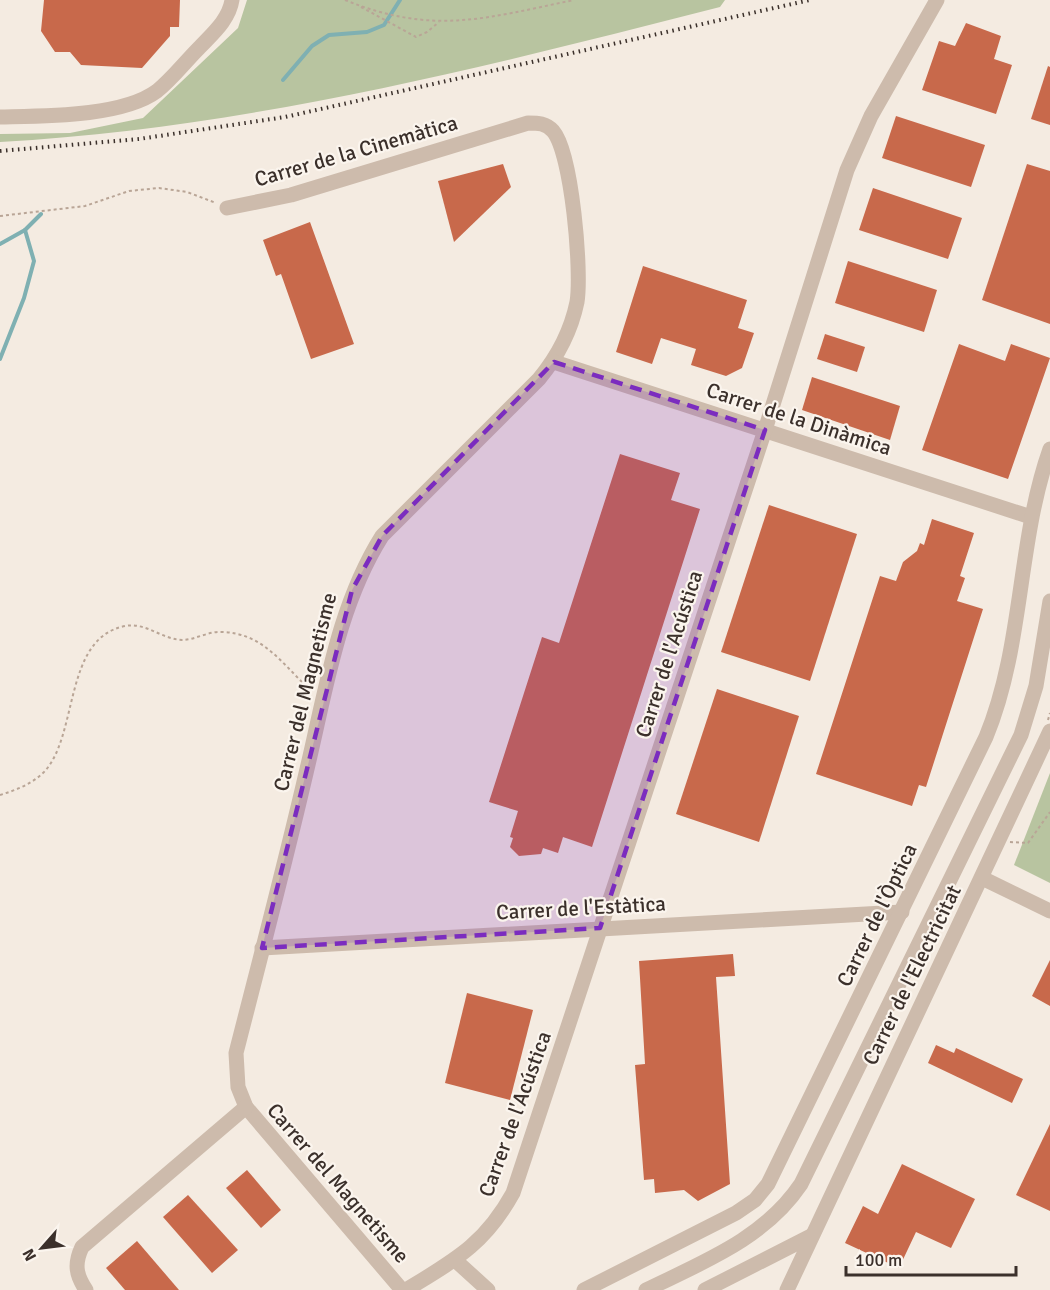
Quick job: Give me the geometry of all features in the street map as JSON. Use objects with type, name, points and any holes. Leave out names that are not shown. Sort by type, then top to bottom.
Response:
[{"type":"street","points":[[0,117],[62,116],[116,107],[145,98],[165,84],[225,20],[232,0]]},
{"type":"street","name":"Carrer de l'Acústica","points":[[404,1290],[455,1260],[495,1224],[513,1192],[858,144],[937,0]]},
{"type":"street","name":"Carrer de la Cinemàtica","points":[[227,208],[291,195],[528,123],[548,127]]},
{"type":"street","name":"Carrer del Magnetisme","points":[[404,1290],[246,1107],[238,1087],[236,1053],[324,690],[352,590],[382,536],[554,362],[565,341],[576,302],[579,257],[562,148],[548,127]]},
{"type":"street","name":"Carrer de la Dinàmica","points":[[554,362],[1031,517]]},
{"type":"street","name":"Carrer de l'Òptica","points":[[584,1290],[736,1213],[764,1191],[902,912],[1000,704],[1035,494],[1050,449]]},
{"type":"street","points":[[646,1290],[754,1233],[781,1211],[801,1184],[1022,735],[1036,686],[1050,601]]},
{"type":"street","name":"Carrer de l'Electricitat","points":[[787,1290],[999,842],[1047,729]]},
{"type":"street","points":[[982,878],[1050,911]]},
{"type":"street","name":"Carrer de l'Estàtica","points":[[262,948],[902,912]]},
{"type":"street","points":[[86,1290],[76,1267],[82,1247],[246,1107]]},
{"type":"street","points":[[705,1290],[811,1236]]},
{"type":"street","points":[[455,1260],[488,1290]]},
{"type":"path","points":[[345,0],[410,20],[439,22],[491,19],[574,0]]},
{"type":"path","points":[[358,5],[416,37],[427,32],[439,22]]},
{"type":"path","points":[[0,216],[85,206],[129,191],[159,188],[187,192],[227,208]]},
{"type":"path","points":[[0,795],[30,783],[45,770],[59,745],[68,720],[72,691],[83,663],[96,644],[108,633],[123,626],[139,625],[171,639],[184,640],[220,631],[247,636],[278,656],[307,687],[324,690]]},
{"type":"path","points":[[1047,729],[1050,713]]},
{"type":"path","points":[[999,842],[1028,843],[1050,812]]},
{"type":"highlighted area","points":[[554,362],[765,430],[600,928],[262,948],[352,590],[382,536],[427,489]]},
{"type":"green space","points":[[247,0],[725,0],[720,7],[541,52],[363,92],[183,124],[92,135],[0,142],[0,134],[70,133],[143,118],[238,28]]},
{"type":"green space","points":[[1050,773],[1050,883],[1014,865]]},
{"type":"building","points":[[44,0],[180,0],[179,27],[170,27],[170,36],[142,68],[81,65],[70,52],[55,52],[41,31]]},
{"type":"building","points":[[966,23],[1001,36],[994,59],[1012,65],[996,114],[922,90],[939,41],[955,46]]},
{"type":"building","points":[[1048,66],[1050,67],[1050,125],[1031,119]]},
{"type":"building","points":[[896,116],[985,145],[971,187],[882,158]]},
{"type":"building","points":[[503,164],[511,187],[454,242],[438,181]]},
{"type":"building","points":[[1027,164],[1050,171],[1050,324],[982,300]]},
{"type":"building","points":[[873,188],[962,218],[948,259],[859,230]]},
{"type":"building","points":[[310,222],[354,344],[311,359],[281,274],[276,276],[263,240]]},
{"type":"building","points":[[848,261],[937,290],[924,332],[835,303]]},
{"type":"building","points":[[643,266],[747,300],[738,328],[754,333],[742,368],[726,376],[691,365],[696,349],[661,338],[652,364],[616,352]]},
{"type":"building","points":[[825,334],[865,347],[857,372],[817,359]]},
{"type":"building","points":[[959,344],[1005,361],[1011,344],[1050,358],[1008,479],[922,450]]},
{"type":"building","points":[[812,377],[900,406],[890,440],[802,410]]},
{"type":"building","points":[[620,454],[680,473],[671,500],[700,509],[592,847],[563,837],[558,853],[543,848],[541,854],[519,856],[510,847],[513,838],[510,837],[518,811],[489,802],[542,637],[559,643]]},
{"type":"building","points":[[769,505],[857,534],[810,681],[721,652]]},
{"type":"building","points":[[932,519],[974,533],[960,576],[965,578],[957,601],[983,609],[926,787],[919,785],[912,806],[816,774],[880,576],[896,581],[903,562],[917,551],[920,543],[924,545]]},
{"type":"building","points":[[717,689],[799,716],[759,842],[676,814]]},
{"type":"building","points":[[733,954],[735,976],[716,977],[730,1184],[698,1201],[684,1190],[655,1193],[654,1179],[644,1180],[635,1065],[645,1064],[639,961]]},
{"type":"building","points":[[1050,960],[1050,1006],[1032,996]]},
{"type":"building","points":[[467,993],[533,1010],[510,1100],[445,1083]]},
{"type":"building","points":[[936,1045],[954,1053],[956,1048],[1023,1079],[1012,1103],[928,1063]]},
{"type":"building","points":[[1050,1124],[1050,1211],[1016,1195]]},
{"type":"building","points":[[902,1164],[975,1199],[951,1248],[916,1232],[899,1268],[845,1243],[863,1206],[878,1214]]},
{"type":"building","points":[[247,1170],[281,1210],[261,1228],[226,1188]]},
{"type":"building","points":[[188,1195],[238,1250],[212,1273],[163,1217]]},
{"type":"building","points":[[137,1241],[179,1290],[125,1290],[106,1268]]},
{"type":"waterway","points":[[283,80],[312,46],[329,35],[367,32],[384,25],[400,0]]},
{"type":"waterway","points":[[0,244],[25,230],[41,214]]},
{"type":"waterway","points":[[0,359],[24,298],[34,261],[25,230]]},
{"type":"railway","points":[[0,151],[139,139],[285,117],[810,0]]}]
